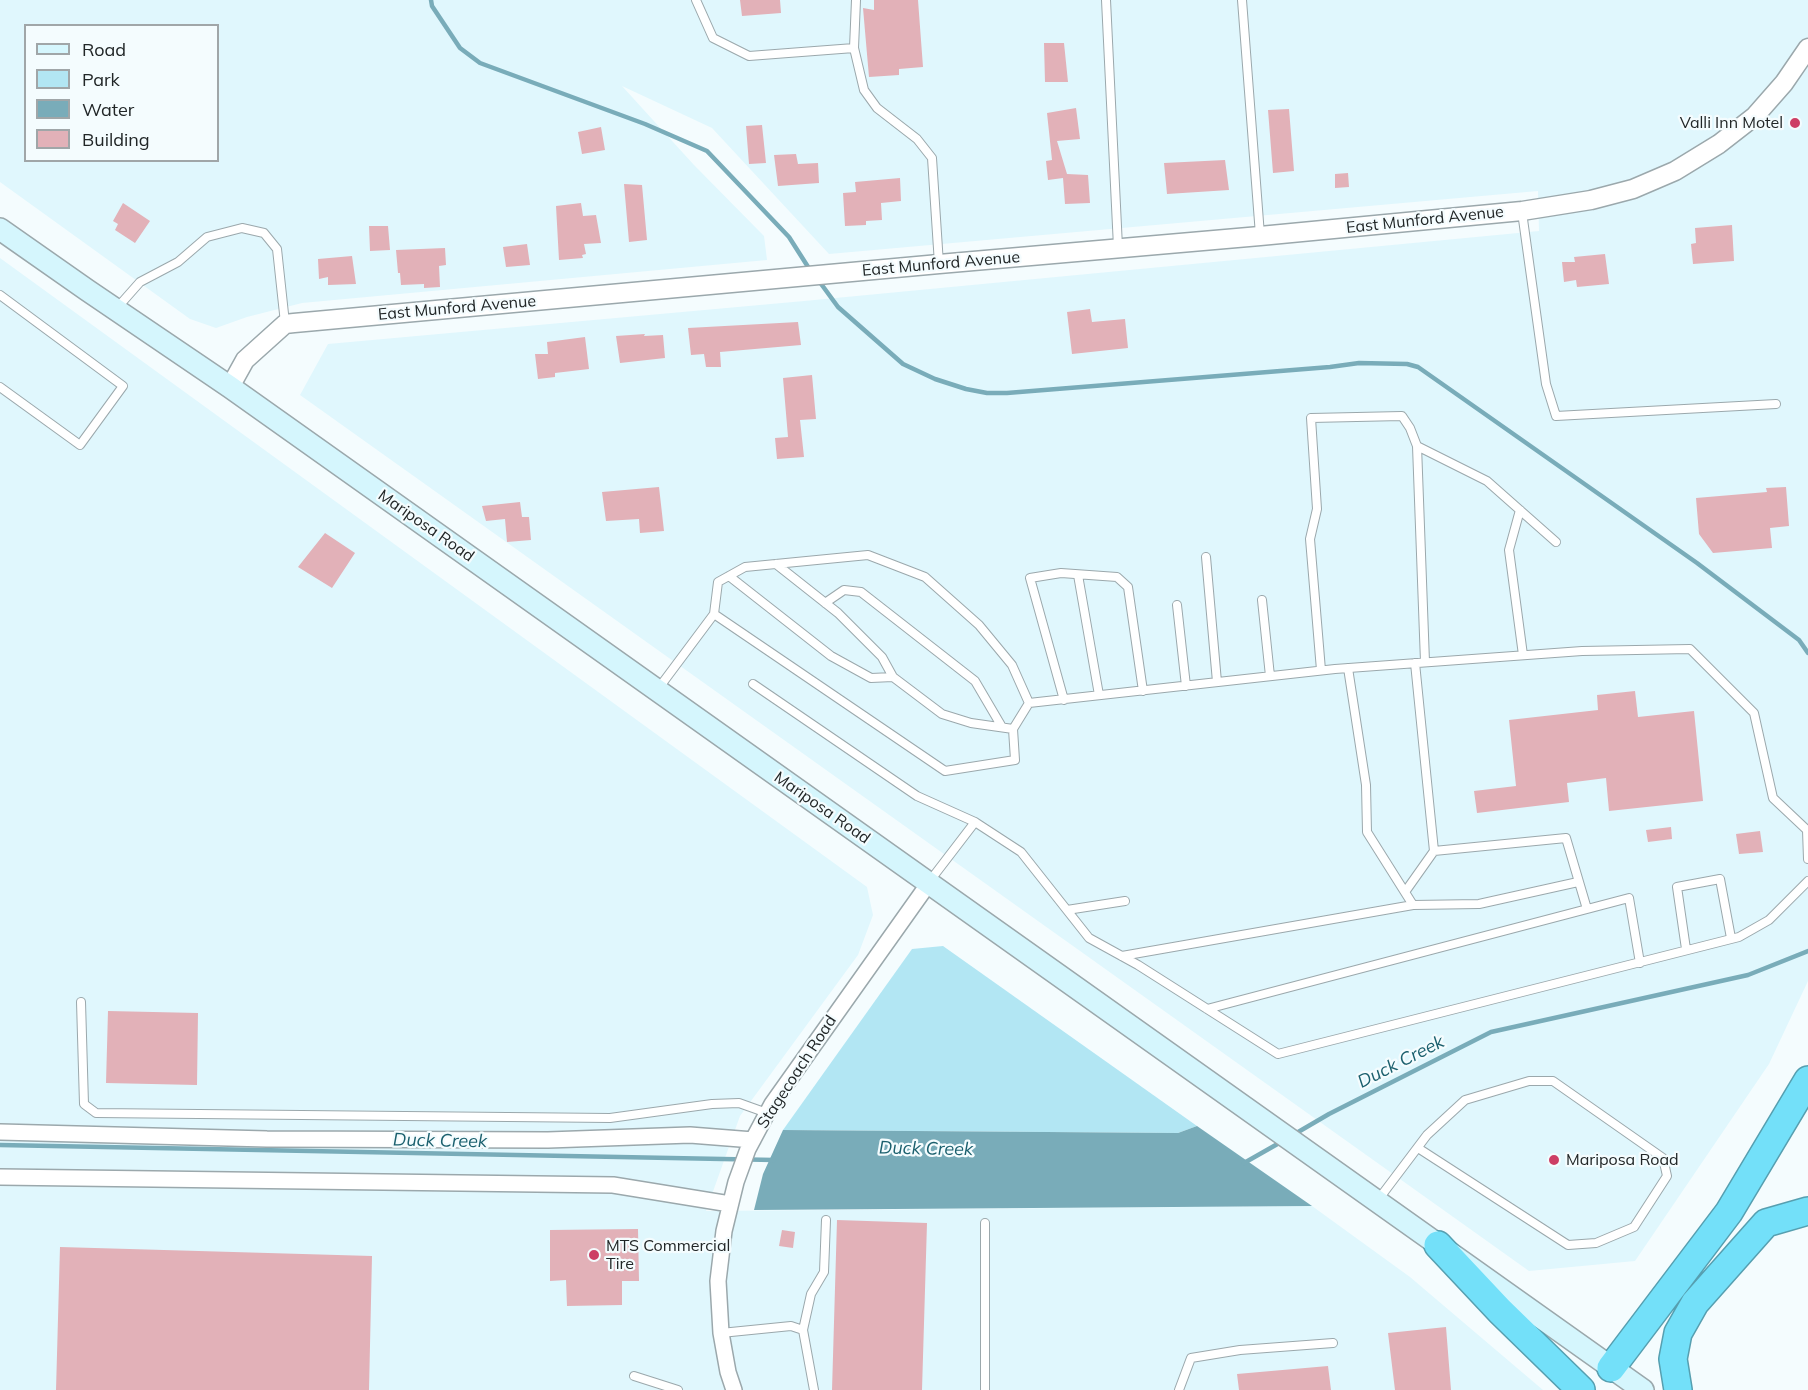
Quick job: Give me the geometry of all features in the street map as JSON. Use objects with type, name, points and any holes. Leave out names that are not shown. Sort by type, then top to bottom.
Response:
[{"type":"highway","points":[[1611,1368],[1729,1212],[1808,1080]]},
{"type":"highway","points":[[1678,1390],[1672,1359],[1678,1333],[1695,1303],[1766,1223],[1808,1211]]},
{"type":"highway","points":[[1438,1245],[1500,1311],[1581,1390]]},
{"type":"main road","name":"Mariposa Road","points":[[0,229],[230,387],[1642,1390]]},
{"type":"street","name":"East Munford Avenue","points":[[285,324],[1260,236],[1522,211],[1591,200],[1633,189],[1675,171],[1719,144],[1755,116],[1785,83],[1808,48]]},
{"type":"street","points":[[230,387],[245,360],[285,324]]},
{"type":"street","name":"Stagecoach Road","points":[[734,1390],[728,1372],[721,1333],[718,1281],[724,1231],[736,1182],[767,1113],[807,1053],[929,883]]},
{"type":"street","points":[[0,1132],[302,1139],[548,1140],[690,1135],[753,1140]]},
{"type":"street","points":[[0,1177],[613,1185],[730,1204]]},
{"type":"lane","points":[[696,0],[713,38],[749,56],[854,48]]},
{"type":"lane","points":[[856,0],[854,48],[864,90],[877,108],[917,139],[932,158],[939,264]]},
{"type":"lane","points":[[1107,0],[1118,249]]},
{"type":"lane","points":[[1242,0],[1260,236]]},
{"type":"lane","points":[[1522,211],[1546,384],[1556,416],[1776,404]]},
{"type":"lane","points":[[115,310],[140,282],[178,262],[207,237],[242,228],[264,233],[277,249],[285,324]]},
{"type":"lane","points":[[0,295],[123,386],[80,445],[0,387]]},
{"type":"lane","points":[[1321,670],[1310,539],[1317,509],[1311,418],[1402,416],[1410,428],[1417,446],[1425,662]]},
{"type":"lane","points":[[1417,446],[1487,481],[1556,542]]},
{"type":"lane","points":[[1520,510],[1509,550],[1523,655]]},
{"type":"lane","points":[[657,690],[714,614],[718,582],[745,567],[868,555],[925,577],[979,625],[1012,665],[1029,703]]},
{"type":"lane","points":[[1206,557],[1217,682]]},
{"type":"lane","points":[[776,564],[838,613],[882,657],[893,677],[942,714],[971,723],[1013,729]]},
{"type":"lane","points":[[1064,700],[1030,578],[1061,573],[1118,577],[1128,587],[1143,691]]},
{"type":"lane","points":[[1078,574],[1099,695]]},
{"type":"lane","points":[[729,576],[831,656],[871,678],[893,677]]},
{"type":"lane","points":[[825,603],[844,590],[861,592],[975,681],[1002,727]]},
{"type":"lane","points":[[1262,600],[1270,676]]},
{"type":"lane","points":[[1177,605],[1186,686]]},
{"type":"lane","points":[[714,614],[945,771],[1015,760],[1013,729],[1029,703]]},
{"type":"lane","points":[[1029,703],[1321,670],[1582,651],[1690,649],[1754,714],[1773,798],[1807,830],[1808,859]]},
{"type":"lane","points":[[1405,892],[1434,851],[1415,663]]},
{"type":"lane","points":[[1348,668],[1366,784],[1367,832],[1413,905]]},
{"type":"lane","points":[[753,684],[917,796],[975,822],[1021,852],[1089,938],[1278,1054],[1739,937],[1769,920],[1808,881]]},
{"type":"lane","points":[[929,883],[975,822]]},
{"type":"lane","points":[[1434,851],[1566,838],[1587,909]]},
{"type":"lane","points":[[1686,949],[1677,887],[1720,879],[1731,938]]},
{"type":"lane","points":[[1121,956],[1413,905],[1479,904],[1578,882]]},
{"type":"lane","points":[[1207,1009],[1629,898],[1640,963]]},
{"type":"lane","points":[[1067,910],[1125,901]]},
{"type":"lane","points":[[81,1002],[84,1104],[96,1113],[610,1118],[712,1104],[739,1103],[767,1113]]},
{"type":"lane","points":[[1377,1202],[1427,1135],[1465,1100],[1529,1081],[1553,1081],[1663,1158],[1667,1176],[1634,1227],[1596,1243],[1568,1245],[1418,1148]]},
{"type":"lane","points":[[814,1390],[803,1330],[811,1294],[824,1272],[826,1220]]},
{"type":"lane","points":[[985,1223],[985,1390]]},
{"type":"lane","points":[[721,1333],[791,1326],[803,1330]]},
{"type":"lane","points":[[1179,1390],[1191,1358],[1240,1350],[1333,1343]]},
{"type":"lane","points":[[634,1376],[678,1390]]},
{"type":"shaded area","points":[[0,0],[1808,0],[1808,981],[1769,1064],[1635,1261],[1529,1271],[300,395],[328,344],[1539,231],[1538,191],[829,254],[712,128],[622,86],[694,165],[764,236],[767,260],[302,303],[247,317],[216,328],[190,319],[0,182]]},
{"type":"shaded area","points":[[0,258],[867,887],[873,915],[858,955],[740,1116],[706,1211],[1312,1206],[1410,1277],[1543,1390],[0,1390]]},
{"type":"green space","points":[[943,946],[1197,1126],[1178,1133],[783,1130],[912,949]]},
{"type":"water","points":[[1197,1126],[1312,1206],[754,1210],[763,1174],[783,1130],[1178,1133]]},
{"type":"building","points":[[740,0],[780,0],[781,13],[742,16]]},
{"type":"building","points":[[874,0],[918,0],[923,67],[899,69],[899,75],[869,77],[863,8],[874,10]]},
{"type":"building","points":[[1044,43],[1064,43],[1068,82],[1045,82]]},
{"type":"building","points":[[1076,108],[1080,139],[1057,141],[1067,174],[1088,175],[1090,203],[1065,204],[1063,178],[1048,180],[1046,161],[1052,160],[1047,113]]},
{"type":"building","points":[[1289,109],[1294,171],[1273,173],[1268,110]]},
{"type":"building","points":[[762,125],[766,163],[749,164],[746,126]]},
{"type":"building","points":[[601,127],[605,150],[582,154],[578,132]]},
{"type":"building","points":[[796,154],[798,164],[818,163],[819,183],[778,186],[774,155]]},
{"type":"building","points":[[1225,160],[1229,190],[1167,194],[1164,163]]},
{"type":"building","points":[[1348,173],[1349,187],[1335,188],[1335,174]]},
{"type":"building","points":[[900,178],[901,201],[881,203],[882,220],[866,221],[866,225],[845,226],[843,193],[856,192],[855,182]]},
{"type":"building","points":[[624,184],[642,185],[647,240],[629,242]]},
{"type":"building","points":[[123,203],[150,221],[135,243],[115,230],[118,224],[113,221]]},
{"type":"building","points":[[581,203],[583,216],[596,215],[601,243],[584,244],[586,254],[582,255],[583,258],[559,260],[556,206]]},
{"type":"building","points":[[1732,225],[1734,261],[1693,264],[1691,244],[1696,243],[1695,228]]},
{"type":"building","points":[[369,226],[388,226],[390,250],[370,251]]},
{"type":"building","points":[[527,244],[530,265],[506,267],[503,247]]},
{"type":"building","points":[[445,248],[446,265],[439,266],[440,287],[424,288],[424,284],[401,285],[396,250]]},
{"type":"building","points":[[1605,254],[1609,284],[1577,287],[1576,280],[1564,282],[1562,262],[1575,262],[1574,257]]},
{"type":"building","points":[[352,256],[356,284],[328,285],[328,277],[319,279],[318,259]]},
{"type":"building","points":[[1090,309],[1092,322],[1125,319],[1128,348],[1072,354],[1067,312]]},
{"type":"building","points":[[798,322],[801,345],[720,352],[721,367],[706,367],[704,354],[691,355],[688,328]]},
{"type":"building","points":[[645,334],[644,336],[663,335],[665,358],[620,363],[616,336]]},
{"type":"building","points":[[585,337],[589,369],[555,373],[555,377],[538,379],[535,354],[548,354],[547,342]]},
{"type":"building","points":[[812,375],[816,419],[800,420],[804,457],[777,459],[775,438],[788,437],[783,378]]},
{"type":"building","points":[[659,487],[664,531],[640,533],[639,519],[606,521],[602,492]]},
{"type":"building","points":[[1786,487],[1789,526],[1770,528],[1772,548],[1713,553],[1699,534],[1696,498],[1767,492],[1766,488]]},
{"type":"building","points":[[520,502],[522,517],[529,517],[531,540],[507,542],[505,519],[486,521],[482,506]]},
{"type":"building","points":[[325,533],[355,553],[332,588],[298,567]]},
{"type":"building","points":[[1635,691],[1638,717],[1694,711],[1703,801],[1609,811],[1606,778],[1567,783],[1569,802],[1477,813],[1474,791],[1516,786],[1509,720],[1598,710],[1597,695]]},
{"type":"building","points":[[1671,827],[1672,839],[1648,842],[1646,830]]},
{"type":"building","points":[[1760,831],[1763,852],[1739,854],[1736,834]]},
{"type":"building","points":[[108,1011],[198,1013],[197,1085],[106,1083]]},
{"type":"building","points":[[837,1220],[927,1223],[922,1390],[832,1390]]},
{"type":"building","name":"MTS Commercial Tire","points":[[638,1229],[639,1281],[622,1281],[622,1305],[567,1306],[566,1280],[550,1281],[550,1230]]},
{"type":"building","points":[[782,1230],[795,1232],[793,1248],[779,1246]]},
{"type":"building","points":[[60,1247],[372,1256],[369,1390],[56,1390]]},
{"type":"building","points":[[1446,1327],[1451,1390],[1395,1390],[1388,1333]]},
{"type":"building","points":[[1328,1366],[1331,1390],[1239,1390],[1237,1374]]},
{"type":"waterway","points":[[431,0],[432,6],[460,48],[480,63],[645,124],[707,151],[789,237],[810,270]]},
{"type":"waterway","points":[[819,281],[838,307],[903,364],[935,379],[987,393],[1359,363],[1407,364],[1418,367],[1697,563],[1799,640],[1808,653]]},
{"type":"waterway","name":"Duck Creek","points":[[1293,1135],[1329,1114],[1491,1032],[1748,975],[1808,951]]},
{"type":"waterway","name":"Duck Creek","points":[[1244,1163],[1281,1142]]},
{"type":"waterway","name":"Duck Creek","points":[[0,1145],[774,1160]]},
{"type":"place","name":"Valli Inn Motel","points":[[1795,123]]},
{"type":"place","name":"Mariposa Road","points":[[1554,1160]]},
{"type":"place","name":"MTS Commercial Tire","points":[[594,1255]]}]
